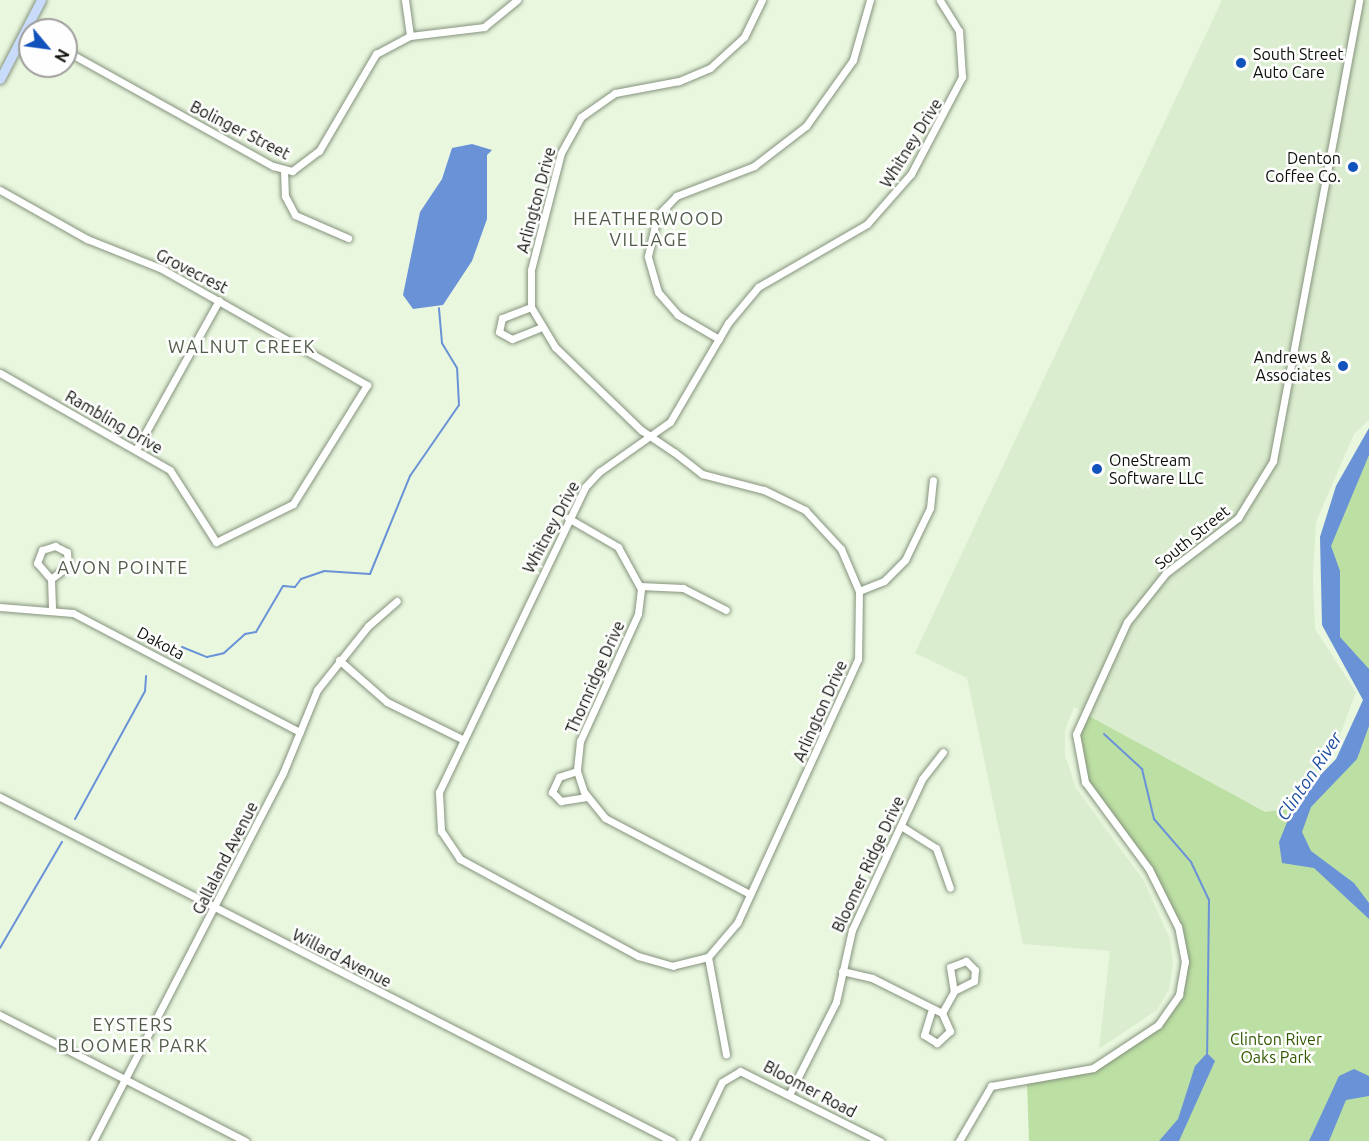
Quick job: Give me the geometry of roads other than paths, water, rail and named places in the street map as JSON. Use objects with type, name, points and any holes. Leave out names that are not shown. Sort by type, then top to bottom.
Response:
[{"type":"main road","points":[[33,18],[41,0]]},
{"type":"main road","points":[[0,80],[18,48]]},
{"type":"street","points":[[405,0],[410,36]]},
{"type":"street","name":"Bolinger Street","points":[[78,58],[284,170],[312,161],[367,63],[410,36],[473,31],[497,20],[517,0]]},
{"type":"street","name":"Arlington Drive","points":[[708,957],[730,934],[858,660],[859,591],[841,549],[805,510],[764,490],[713,481],[650,436],[539,328],[531,307],[531,270],[561,153],[581,117],[615,93],[679,81],[710,68],[744,37],[762,0]]},
{"type":"street","points":[[719,339],[678,315],[658,292],[648,256],[657,216],[676,196],[754,166],[806,126],[853,60],[870,0]]},
{"type":"street","name":"Whitney Drive","points":[[708,957],[673,966],[650,962],[460,859],[441,831],[437,807],[462,739],[568,518],[599,472],[650,436],[684,405],[719,339],[758,287],[867,224],[911,174],[962,78],[959,31],[940,0]]},
{"type":"street","name":"South Street","points":[[959,1141],[991,1086],[1093,1068],[1158,1025],[1182,987],[1184,952],[1170,908],[1085,782],[1076,734],[1127,622],[1166,573],[1238,518],[1273,461],[1359,0]]},
{"type":"street","points":[[284,170],[285,196],[295,215],[348,238]]},
{"type":"street","name":"Grovecrest","points":[[0,190],[87,239],[160,268],[367,385],[294,504],[216,542]]},
{"type":"street","points":[[137,448],[219,300]]},
{"type":"street","points":[[531,307],[502,318],[499,332],[512,339],[539,328]]},
{"type":"street","name":"Rambling Drive","points":[[0,373],[137,448],[178,480],[216,542]]},
{"type":"street","points":[[859,591],[884,581],[905,560],[933,500],[933,480]]},
{"type":"street","points":[[568,518],[618,547],[640,586],[683,588],[726,610]]},
{"type":"street","points":[[51,579],[68,566],[67,552],[55,546],[42,550],[37,563],[51,579],[52,609]]},
{"type":"street","name":"Thornridge Drive","points":[[577,771],[583,734],[638,614],[640,586]]},
{"type":"street","name":"Gallaland Avenue","points":[[93,1141],[214,908],[300,732],[316,690],[339,660],[397,601]]},
{"type":"street","name":"Dakota","points":[[0,607],[52,609],[89,620],[300,732]]},
{"type":"street","points":[[339,660],[387,702],[462,739]]},
{"type":"street","name":"Bloomer Ridge Drive","points":[[790,1093],[832,1011],[847,941],[922,779],[943,752]]},
{"type":"street","points":[[587,797],[561,801],[552,792],[559,777],[577,771],[587,797],[605,818],[750,894]]},
{"type":"street","name":"Willard Avenue","points":[[0,797],[672,1141]]},
{"type":"street","points":[[901,826],[936,848],[950,888]]},
{"type":"street","points":[[708,957],[726,1054]]},
{"type":"street","points":[[942,1013],[954,991],[976,978],[966,962],[950,967],[954,991]]},
{"type":"street","points":[[842,971],[872,978],[942,1013],[950,1034],[933,1043],[923,1029],[932,1009]]},
{"type":"street","points":[[0,1016],[244,1141]]},
{"type":"street","name":"Bloomer Road","points":[[694,1141],[730,1075],[746,1072],[880,1141]]},
{"type":"water","points":[[472,144],[492,150],[487,155],[487,219],[472,261],[443,305],[413,309],[403,295],[420,212],[442,179],[452,148]]},
{"type":"water","points":[[1369,428],[1369,455],[1331,546],[1340,571],[1340,637],[1369,669],[1369,726],[1357,759],[1311,807],[1302,832],[1311,851],[1354,883],[1369,903],[1369,919],[1314,868],[1282,863],[1279,842],[1296,800],[1336,759],[1363,700],[1322,625],[1320,537],[1336,486]]},
{"type":"water","points":[[1207,1053],[1215,1061],[1179,1141],[1159,1141],[1178,1119],[1195,1066]]},
{"type":"water","points":[[1354,1069],[1369,1076],[1369,1096],[1346,1100],[1329,1141],[1309,1141],[1339,1076]]},
{"type":"waterway","points":[[182,647],[207,657],[224,653],[245,634],[256,632],[283,586],[295,587],[301,579],[324,571],[370,574],[410,476],[459,405],[457,368],[442,343],[439,308]]},
{"type":"waterway","points":[[75,819],[145,691],[146,676]]},
{"type":"waterway","points":[[1104,734],[1142,769],[1154,819],[1191,862],[1209,900],[1207,1053]]},
{"type":"waterway","points":[[0,948],[62,842]]},
{"type":"place","name":"South Street Auto Care","points":[[1241,63]]},
{"type":"place","name":"Denton Coffee Co.","points":[[1353,167]]},
{"type":"place","name":"Andrews & Associates","points":[[1343,366]]},
{"type":"place","name":"OneStream Software LLC","points":[[1097,469]]},
{"type":"district","name":"HEATHERWOOD VILLAGE","points":[[649,229]]},
{"type":"district","name":"WALNUT CREEK","points":[[242,346]]},
{"type":"district","name":"AVON POINTE","points":[[123,567]]},
{"type":"district","name":"EYSTERS BLOOMER PARK","points":[[133,1035]]},
{"type":"water label","name":"Clinton River","points":[[1309,776]]},
{"type":"park label","name":"Clinton River Oaks Park","points":[[1276,1048]]}]
